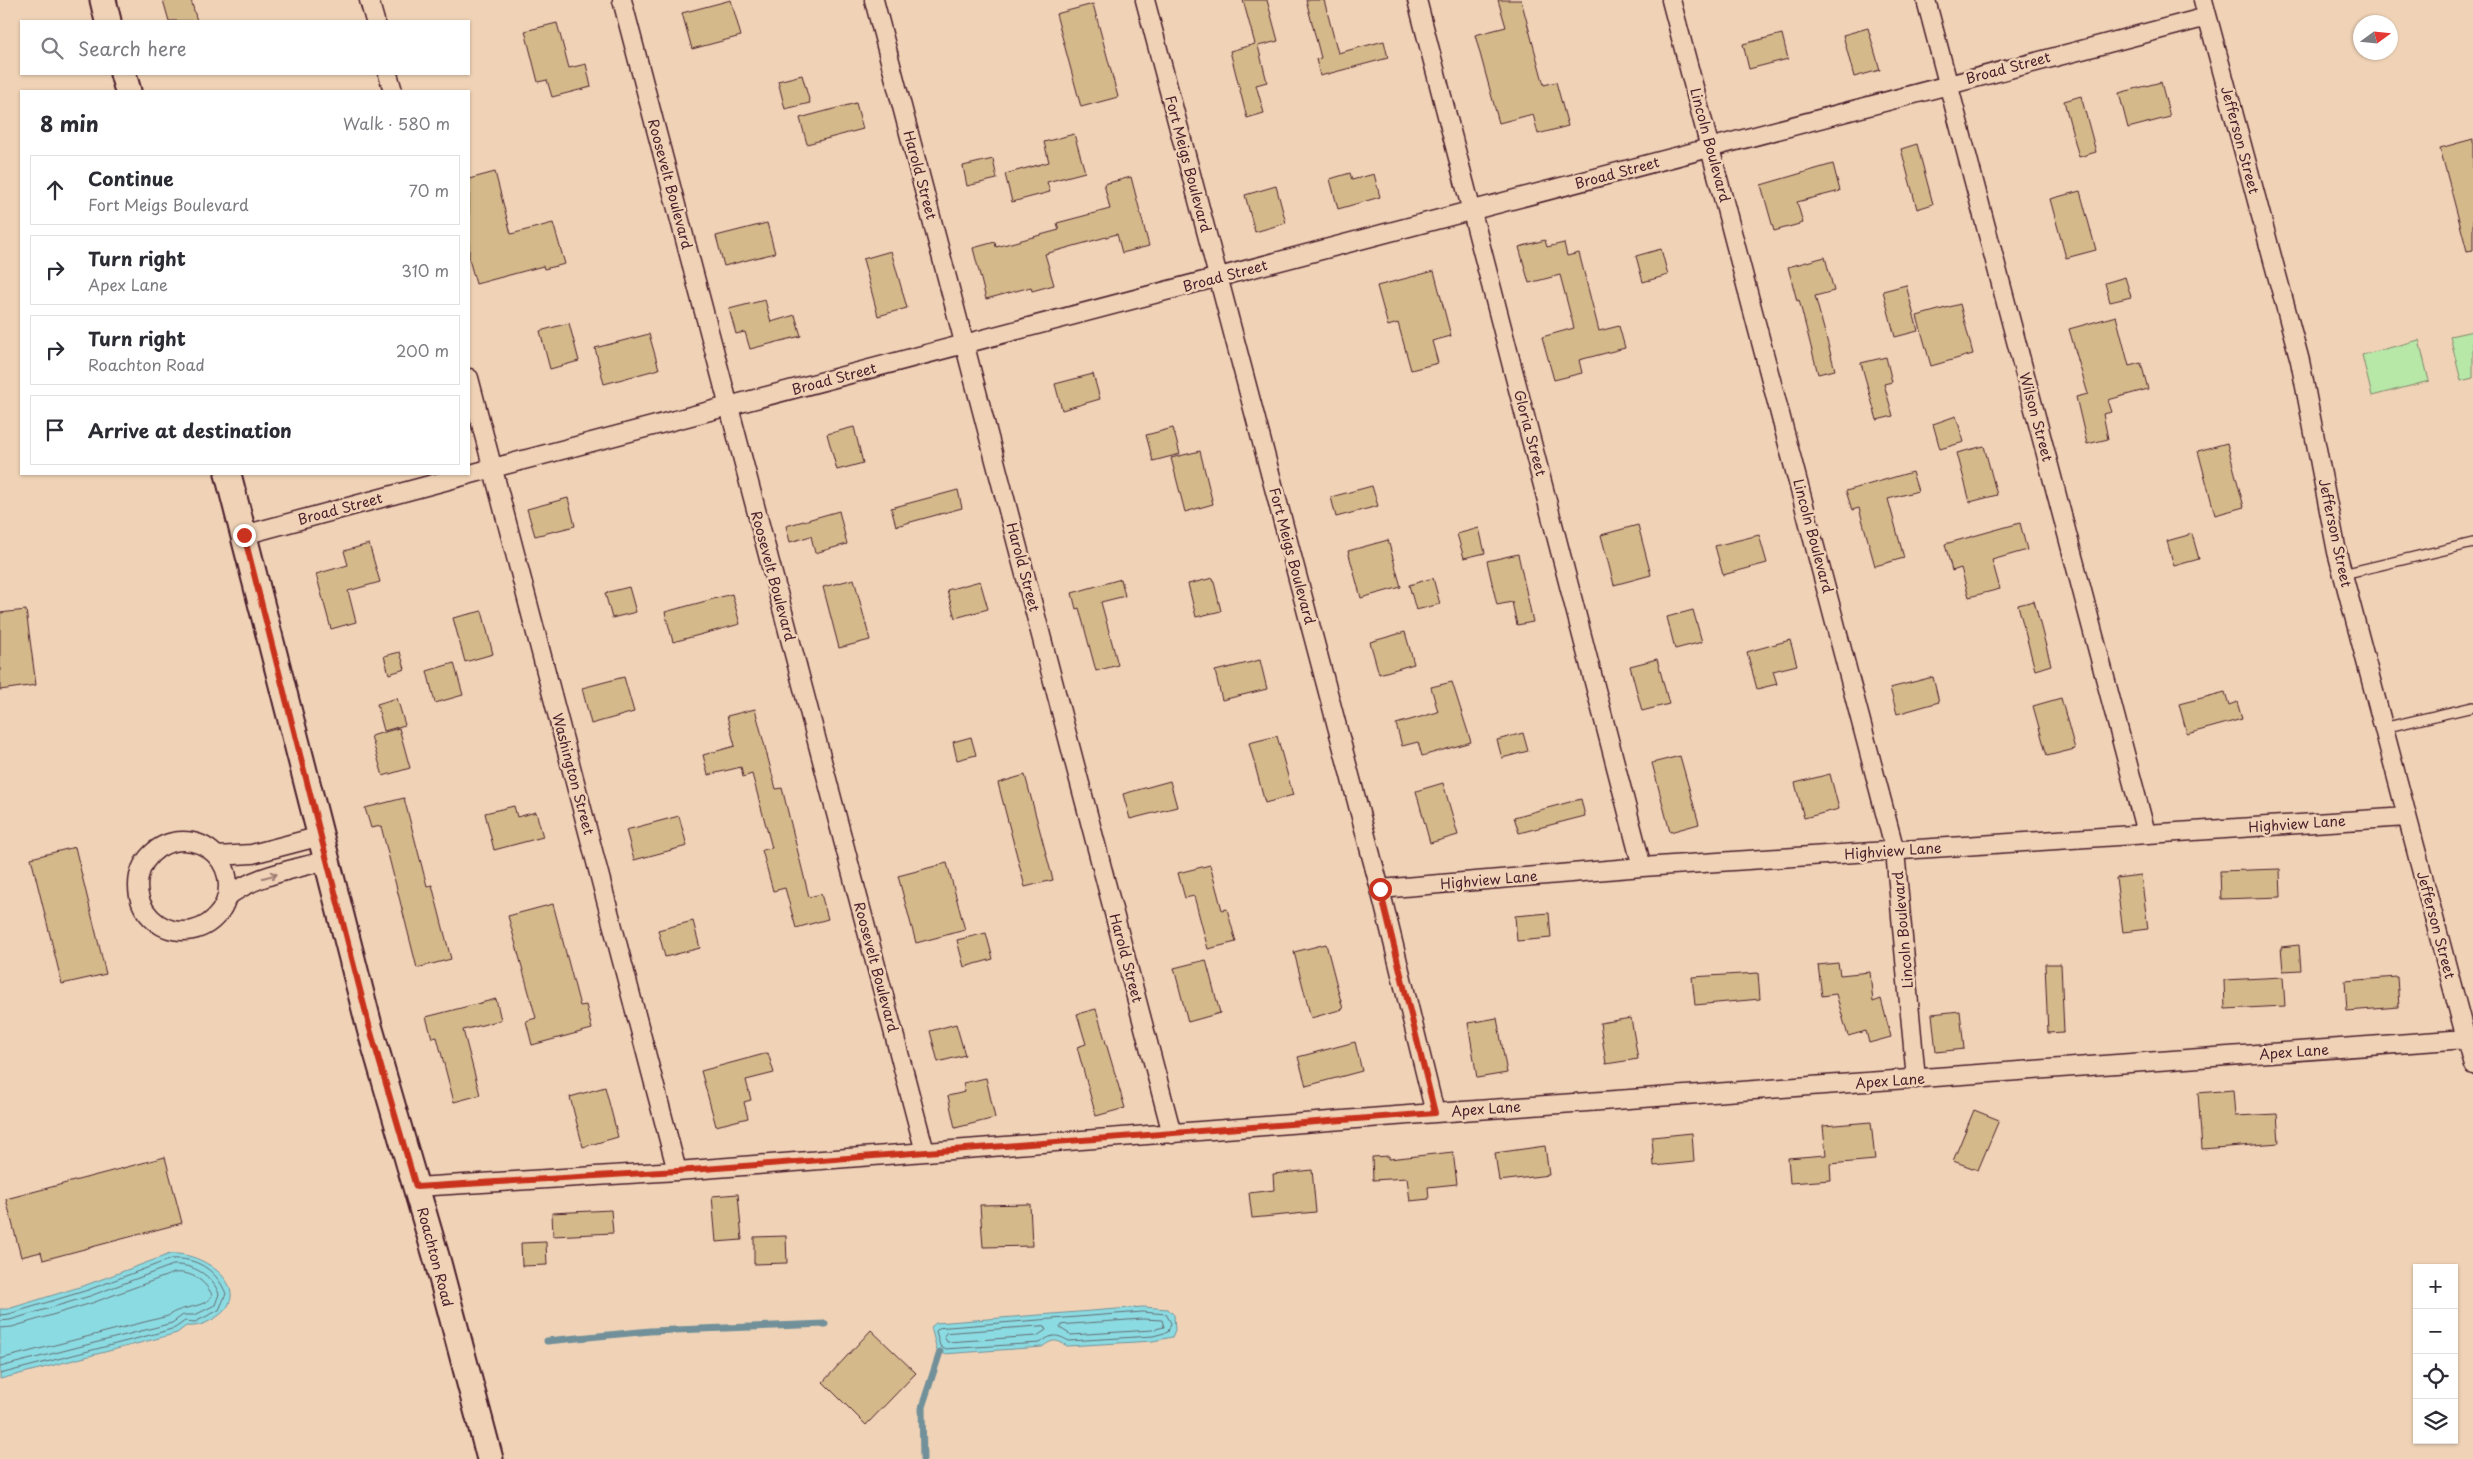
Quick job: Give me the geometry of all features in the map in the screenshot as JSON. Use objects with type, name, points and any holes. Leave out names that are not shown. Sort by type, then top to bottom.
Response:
[{"type":"street","points":[[102,0],[108,20]]},
{"type":"street","points":[[369,0],[374,20]]},
{"type":"street","name":"Roosevelt Boulevard","points":[[622,0],[925,1152]]},
{"type":"street","name":"Harold Street","points":[[874,0],[1172,1134]]},
{"type":"street","name":"Fort Meigs Boulevard","points":[[1145,0],[1380,889],[1435,1113]]},
{"type":"street","name":"Gloria Street","points":[[1417,0],[1642,867]]},
{"type":"street","name":"Lincoln Boulevard","points":[[1672,0],[1896,851],[1916,1079]]},
{"type":"street","name":"Wilson Street","points":[[1926,0],[2146,833]]},
{"type":"street","name":"Broad Street","points":[[470,474],[1710,148],[1948,84],[2205,8]]},
{"type":"street","name":"Jefferson Street","points":[[2205,8],[2300,361],[2343,574],[2473,1065]]},
{"type":"street","points":[[123,75],[128,90]]},
{"type":"street","points":[[388,75],[393,90]]},
{"type":"street","name":"Washington Street","points":[[470,382],[677,1171]]},
{"type":"street","name":"Roachton Road","points":[[228,475],[370,1029],[416,1187],[490,1459]]},
{"type":"street","name":"Broad Street","points":[[244,535],[466,475]]},
{"type":"street","name":"Highview Lane","points":[[1380,889],[1642,867],[2407,817]]},
{"type":"street","points":[[217,856],[252,854],[320,836]]},
{"type":"street","points":[[195,842],[217,856],[224,868],[228,882],[227,897],[221,911],[210,923],[196,930],[180,931],[165,928],[152,919],[143,906],[138,891],[139,875],[146,861],[156,850],[170,843],[195,842]]},
{"type":"street","points":[[227,897],[242,886],[259,879],[327,860]]},
{"type":"street","name":"Apex Lane","points":[[416,1187],[677,1171],[1435,1113],[2466,1039]]},
{"type":"lane","points":[[2343,574],[2473,543]]},
{"type":"lane","points":[[2383,728],[2473,707]]},
{"type":"green space","points":[[2473,331],[2473,378],[2461,381],[2450,336]]},
{"type":"green space","points":[[2419,340],[2429,381],[2372,396],[2362,355]]},
{"type":"water","points":[[170,1254],[198,1259],[222,1275],[229,1286],[231,1297],[227,1308],[208,1322],[201,1325],[186,1326],[177,1333],[0,1379],[0,1309],[8,1309],[86,1285]]},
{"type":"water","points":[[1143,1307],[1168,1309],[1174,1315],[1175,1330],[1172,1337],[1153,1341],[1067,1346],[1054,1341],[1042,1347],[943,1354],[937,1350],[931,1327],[936,1323]]},
{"type":"building","points":[[163,0],[191,0],[197,20],[169,20]]},
{"type":"building","points":[[731,0],[741,36],[692,49],[682,13]]},
{"type":"building","points":[[1243,0],[1267,0],[1278,41],[1258,46],[1267,82],[1256,85],[1264,113],[1247,118],[1230,51],[1255,44]]},
{"type":"building","points":[[1306,0],[1324,0],[1338,53],[1384,41],[1388,58],[1320,76],[1316,59],[1321,58]]},
{"type":"building","points":[[1498,0],[1521,0],[1544,85],[1556,82],[1568,126],[1538,134],[1533,114],[1499,123],[1475,35],[1506,27]]},
{"type":"building","points":[[1093,4],[1118,97],[1081,107],[1056,14]]},
{"type":"building","points":[[557,23],[569,68],[586,64],[591,87],[552,97],[547,80],[538,82],[525,31]]},
{"type":"building","points":[[1868,28],[1880,70],[1854,77],[1843,35]]},
{"type":"building","points":[[1782,34],[1788,59],[1749,69],[1743,44]]},
{"type":"building","points":[[802,75],[810,103],[785,109],[778,81]]},
{"type":"building","points":[[2161,82],[2170,117],[2128,128],[2119,93]]},
{"type":"building","points":[[2081,96],[2096,152],[2079,157],[2064,101]]},
{"type":"building","points":[[856,103],[863,129],[807,144],[800,118]]},
{"type":"building","points":[[1074,134],[1085,172],[1047,182],[1050,192],[1012,202],[1005,174],[1049,162],[1044,142]]},
{"type":"building","points":[[2473,139],[2473,250],[2467,251],[2440,148]]},
{"type":"building","points":[[1917,144],[1933,204],[1917,209],[1901,149]]},
{"type":"building","points":[[993,159],[997,179],[967,186],[963,166]]},
{"type":"building","points":[[1833,164],[1840,191],[1797,202],[1803,223],[1774,231],[1761,185]]},
{"type":"building","points":[[495,172],[511,234],[553,223],[565,264],[544,269],[543,266],[476,284],[470,263],[470,179]]},
{"type":"building","points":[[1350,173],[1352,180],[1374,174],[1380,197],[1338,209],[1330,179]]},
{"type":"building","points":[[1131,177],[1149,246],[1122,253],[1117,234],[1045,254],[1054,285],[1032,291],[1031,287],[986,299],[973,248],[995,242],[996,247],[1059,230],[1057,223],[1110,209],[1104,184]]},
{"type":"building","points":[[1276,186],[1286,223],[1255,232],[1245,195]]},
{"type":"building","points":[[2080,191],[2096,250],[2066,258],[2050,199]]},
{"type":"building","points":[[767,223],[775,253],[724,266],[716,236]]},
{"type":"building","points":[[1545,240],[1547,247],[1564,243],[1567,256],[1579,253],[1599,331],[1619,326],[1625,348],[1579,360],[1582,373],[1554,380],[1542,337],[1574,328],[1560,275],[1529,283],[1519,247]]},
{"type":"building","points":[[1661,249],[1668,275],[1643,282],[1636,256]]},
{"type":"building","points":[[891,251],[907,308],[878,316],[863,259]]},
{"type":"building","points":[[1825,257],[1834,291],[1815,296],[1835,370],[1818,374],[1799,300],[1797,301],[1788,267]]},
{"type":"building","points":[[1434,271],[1451,336],[1432,341],[1438,363],[1411,370],[1398,323],[1388,326],[1377,286]]},
{"type":"building","points":[[2125,277],[2131,297],[2110,302],[2105,283]]},
{"type":"building","points":[[1906,285],[1918,331],[1895,337],[1883,291]]},
{"type":"building","points":[[765,300],[771,322],[795,315],[801,336],[750,349],[745,332],[736,334],[729,309]]},
{"type":"building","points":[[1960,304],[1973,354],[1931,366],[1917,316]]},
{"type":"building","points":[[2116,316],[2129,366],[2141,363],[2148,389],[2108,400],[2112,412],[2103,414],[2108,439],[2087,444],[2076,397],[2088,394],[2069,329]]},
{"type":"building","points":[[569,323],[579,361],[550,369],[540,331]]},
{"type":"building","points":[[649,334],[659,369],[604,384],[595,348]]},
{"type":"building","points":[[1886,357],[1892,382],[1884,384],[1893,416],[1877,420],[1861,363]]},
{"type":"building","points":[[1093,374],[1100,399],[1062,410],[1055,384]]},
{"type":"building","points":[[1956,416],[1964,442],[1940,449],[1933,424]]},
{"type":"building","points":[[854,427],[863,463],[837,470],[827,434]]},
{"type":"building","points":[[1173,428],[1180,454],[1153,461],[1146,435]]},
{"type":"building","points":[[2227,443],[2244,507],[2215,515],[2198,451]]},
{"type":"building","points":[[1984,446],[1997,495],[1970,502],[1957,453]]},
{"type":"building","points":[[1200,451],[1213,504],[1185,512],[1171,458]]},
{"type":"building","points":[[1912,472],[1918,491],[1888,499],[1904,558],[1875,566],[1859,508],[1852,510],[1846,491]]},
{"type":"building","points":[[1372,486],[1378,506],[1336,517],[1331,497]]},
{"type":"building","points":[[958,490],[962,508],[896,526],[891,508]]},
{"type":"building","points":[[568,498],[575,526],[535,536],[527,509]]},
{"type":"building","points":[[839,511],[847,544],[815,553],[811,536],[790,542],[786,526]]},
{"type":"building","points":[[2020,523],[2027,550],[1992,560],[2000,589],[1969,597],[1961,568],[1952,571],[1945,544]]},
{"type":"building","points":[[1638,525],[1651,575],[1614,585],[1601,535]]},
{"type":"building","points":[[1479,528],[1485,553],[1464,558],[1457,534]]},
{"type":"building","points":[[2192,534],[2199,559],[2174,566],[2167,541]]},
{"type":"building","points":[[1759,535],[1767,563],[1723,575],[1715,546]]},
{"type":"building","points":[[1388,540],[1401,587],[1361,598],[1348,551]]},
{"type":"building","points":[[369,544],[380,582],[348,591],[356,622],[331,629],[316,574],[348,565],[344,551]]},
{"type":"building","points":[[1518,554],[1533,622],[1517,625],[1512,602],[1497,605],[1487,561]]},
{"type":"building","points":[[1213,578],[1221,611],[1196,617],[1188,584]]},
{"type":"building","points":[[1433,578],[1440,604],[1416,610],[1409,585]]},
{"type":"building","points":[[854,579],[870,640],[839,648],[823,587]]},
{"type":"building","points":[[1121,579],[1125,596],[1101,602],[1118,665],[1096,671],[1079,608],[1076,609],[1072,593]]},
{"type":"building","points":[[980,581],[988,609],[955,618],[947,590]]},
{"type":"building","points":[[629,587],[636,612],[612,618],[605,593]]},
{"type":"building","points":[[732,594],[740,624],[673,642],[665,612]]},
{"type":"building","points":[[2034,601],[2051,665],[2035,670],[2018,605]]},
{"type":"building","points":[[26,610],[36,685],[0,690],[0,613]]},
{"type":"building","points":[[1693,610],[1702,642],[1675,649],[1667,617]]},
{"type":"building","points":[[482,611],[493,654],[465,662],[453,618]]},
{"type":"building","points":[[1405,632],[1414,664],[1379,674],[1370,642]]},
{"type":"building","points":[[1790,640],[1797,665],[1773,671],[1777,684],[1757,689],[1747,652]]},
{"type":"building","points":[[400,652],[405,669],[389,674],[384,656]]},
{"type":"building","points":[[1657,659],[1669,704],[1642,711],[1630,666]]},
{"type":"building","points":[[1260,660],[1267,689],[1222,700],[1215,671]]},
{"type":"building","points":[[454,663],[463,695],[435,703],[427,671]]},
{"type":"building","points":[[624,677],[634,712],[591,724],[582,688]]},
{"type":"building","points":[[1933,677],[1939,702],[1897,714],[1890,688]]},
{"type":"building","points":[[1452,682],[1471,742],[1422,756],[1418,742],[1402,746],[1396,724],[1438,712],[1431,687]]},
{"type":"building","points":[[2225,692],[2229,705],[2237,702],[2242,719],[2187,734],[2179,704]]},
{"type":"building","points":[[397,698],[405,725],[384,731],[377,704]]},
{"type":"building","points":[[2061,698],[2075,749],[2047,756],[2033,706]]},
{"type":"building","points":[[755,709],[776,789],[782,788],[809,897],[821,894],[828,919],[796,928],[785,888],[773,891],[762,850],[772,848],[752,774],[743,777],[741,767],[708,775],[703,755],[735,746],[727,716]]},
{"type":"building","points":[[399,728],[410,768],[383,776],[371,736]]},
{"type":"building","points":[[1523,733],[1528,751],[1502,758],[1497,740]]},
{"type":"building","points":[[1277,736],[1293,795],[1265,803],[1249,743]]},
{"type":"building","points":[[971,737],[976,755],[957,760],[953,742]]},
{"type":"building","points":[[1680,756],[1699,824],[1670,832],[1652,763]]},
{"type":"building","points":[[1830,774],[1839,809],[1804,818],[1795,783]]},
{"type":"building","points":[[1025,775],[1053,880],[1025,887],[998,783]]},
{"type":"building","points":[[1170,781],[1177,807],[1130,819],[1123,794]]},
{"type":"building","points":[[1443,783],[1458,835],[1430,843],[1416,791]]},
{"type":"building","points":[[404,798],[427,886],[432,885],[451,959],[417,968],[381,826],[371,828],[365,808]]},
{"type":"building","points":[[1581,799],[1585,816],[1519,833],[1514,817]]},
{"type":"building","points":[[514,806],[517,817],[536,812],[543,837],[494,850],[485,813]]},
{"type":"building","points":[[679,816],[687,846],[634,860],[626,830]]},
{"type":"building","points":[[75,847],[106,974],[62,984],[31,858]]},
{"type":"building","points":[[947,863],[965,930],[916,943],[898,876]]},
{"type":"building","points":[[1210,865],[1222,910],[1227,909],[1236,942],[1208,949],[1194,896],[1185,898],[1178,873]]},
{"type":"building","points":[[2280,869],[2281,897],[2221,899],[2220,871]]},
{"type":"building","points":[[2141,875],[2148,929],[2123,932],[2116,878]]},
{"type":"building","points":[[553,904],[580,1006],[586,1005],[592,1029],[532,1045],[526,1021],[536,1018],[508,916]]},
{"type":"building","points":[[1549,913],[1551,938],[1517,941],[1515,916]]},
{"type":"building","points":[[693,921],[700,948],[665,957],[658,930]]},
{"type":"building","points":[[986,933],[993,959],[964,967],[957,940]]},
{"type":"building","points":[[1326,944],[1343,1009],[1311,1018],[1294,952]]},
{"type":"building","points":[[2299,945],[2301,970],[2283,971],[2281,947]]},
{"type":"building","points":[[1206,960],[1220,1013],[1188,1022],[1174,968]]},
{"type":"building","points":[[1838,963],[1840,975],[1870,972],[1873,1002],[1881,999],[1891,1037],[1869,1043],[1866,1031],[1848,1036],[1836,994],[1822,996],[1818,965]]},
{"type":"building","points":[[2045,964],[2061,964],[2064,1032],[2048,1033]]},
{"type":"building","points":[[1758,973],[1760,999],[1695,1005],[1692,977]]},
{"type":"building","points":[[2283,977],[2285,1006],[2225,1009],[2224,980]]},
{"type":"building","points":[[2397,977],[2399,1007],[2347,1011],[2345,981]]},
{"type":"building","points":[[496,999],[501,1020],[463,1030],[480,1095],[454,1102],[437,1037],[432,1038],[426,1017]]},
{"type":"building","points":[[1096,1009],[1125,1108],[1096,1116],[1077,1047],[1086,1044],[1077,1014]]},
{"type":"building","points":[[1960,1011],[1964,1049],[1936,1052],[1932,1014]]},
{"type":"building","points":[[1497,1018],[1507,1073],[1477,1078],[1468,1023]]},
{"type":"building","points":[[1631,1018],[1638,1059],[1606,1064],[1600,1023]]},
{"type":"building","points":[[956,1024],[965,1055],[938,1062],[930,1031]]},
{"type":"building","points":[[1355,1042],[1362,1071],[1306,1086],[1298,1057]]},
{"type":"building","points":[[768,1053],[774,1073],[746,1080],[751,1100],[744,1102],[748,1118],[716,1126],[701,1071]]},
{"type":"building","points":[[986,1078],[995,1118],[955,1128],[948,1096],[965,1092],[963,1083]]},
{"type":"building","points":[[605,1087],[618,1137],[583,1147],[570,1097]]},
{"type":"building","points":[[2233,1090],[2235,1116],[2277,1114],[2279,1143],[2202,1149],[2198,1093]]},
{"type":"building","points":[[1974,1110],[1999,1120],[1978,1170],[1953,1161]]},
{"type":"building","points":[[1871,1122],[1875,1160],[1830,1164],[1831,1180],[1790,1183],[1788,1158],[1826,1155],[1823,1126]]},
{"type":"building","points":[[1692,1133],[1694,1162],[1654,1166],[1652,1137]]},
{"type":"building","points":[[1545,1146],[1549,1175],[1499,1181],[1495,1153]]},
{"type":"building","points":[[1453,1152],[1457,1184],[1428,1187],[1429,1199],[1410,1201],[1407,1178],[1373,1180],[1372,1157],[1389,1156],[1389,1159]]},
{"type":"building","points":[[165,1157],[182,1223],[43,1260],[41,1252],[21,1257],[6,1199]]},
{"type":"building","points":[[1312,1170],[1316,1212],[1252,1218],[1249,1193],[1274,1190],[1273,1174]]},
{"type":"building","points":[[738,1194],[742,1240],[716,1242],[712,1196]]},
{"type":"building","points":[[1030,1204],[1032,1246],[983,1247],[980,1205]]},
{"type":"building","points":[[611,1210],[613,1233],[553,1236],[552,1213]]},
{"type":"building","points":[[786,1236],[787,1263],[754,1264],[754,1237]]},
{"type":"building","points":[[546,1242],[547,1265],[522,1266],[521,1243]]},
{"type":"building","points":[[871,1330],[916,1373],[866,1425],[823,1382]]},
{"type":"waterway","points":[[547,1341],[650,1331],[825,1324]]},
{"type":"waterway","points":[[923,1459],[922,1407],[940,1352]]},
{"type":"route","points":[[244,535],[370,1029],[416,1187],[677,1171],[1435,1113],[1380,889]]}]
